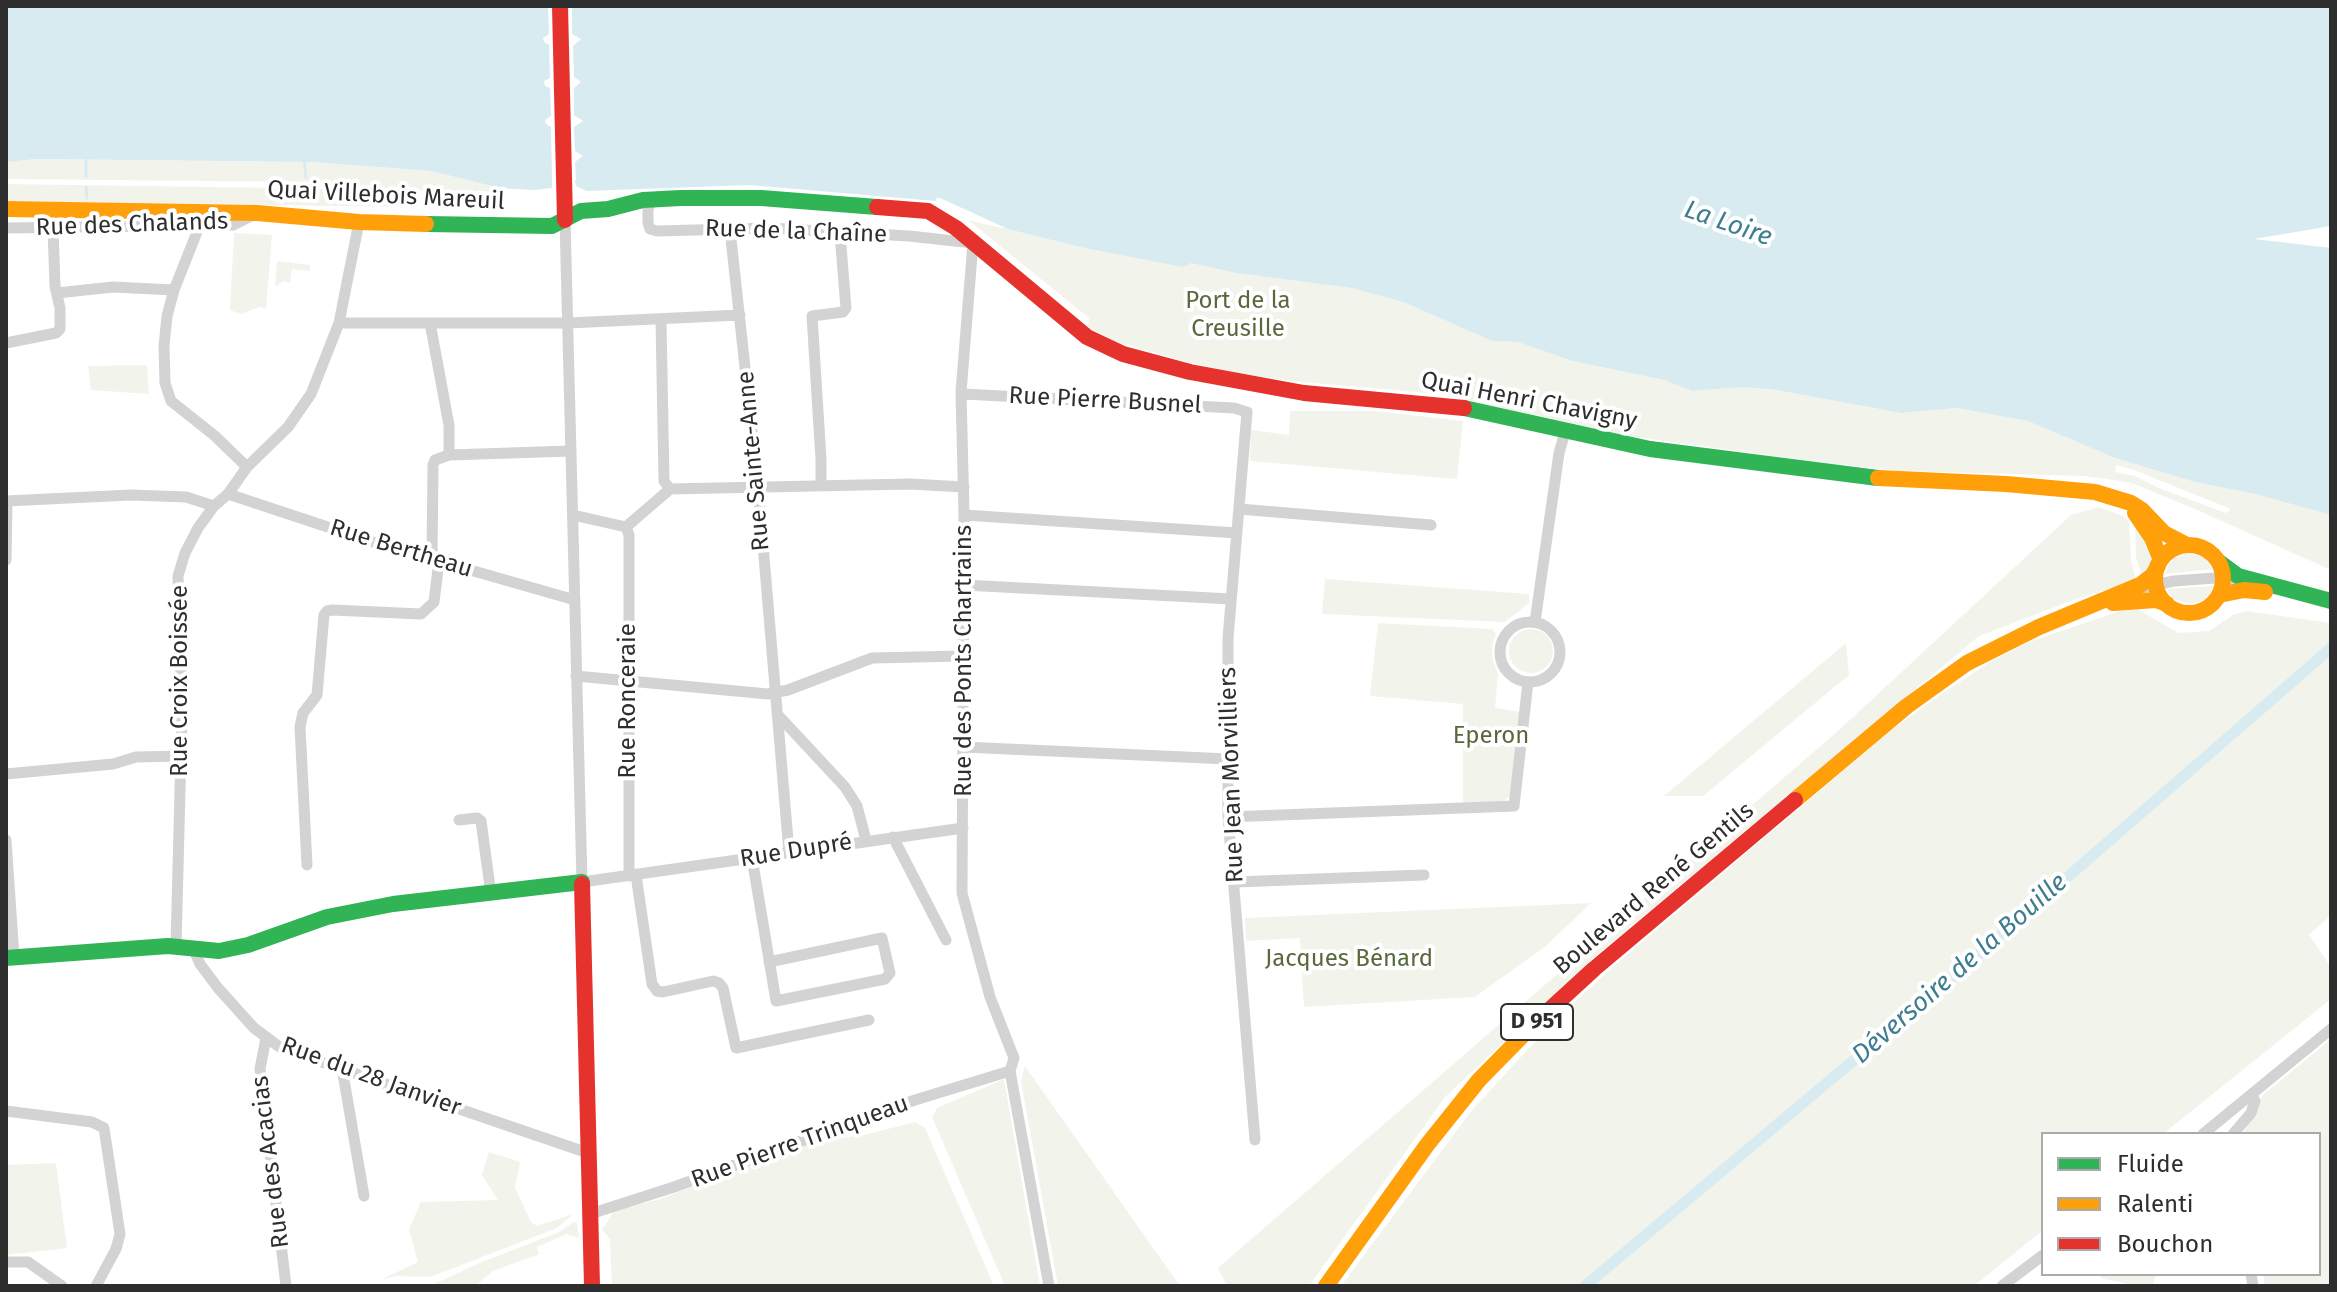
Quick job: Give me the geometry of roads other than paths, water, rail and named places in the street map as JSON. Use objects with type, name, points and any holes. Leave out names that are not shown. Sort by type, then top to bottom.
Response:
[{"type":"main road","points":[[560,6],[565,220]]},
{"type":"main road","name":"Quai Henri Chavigny","points":[[654,199],[761,198],[928,211],[945,219],[1087,337],[1123,354],[1201,375],[1264,387],[1455,406],[1650,449],[1876,478],[2042,486],[2095,492],[2115,498]]},
{"type":"main road","name":"Quai Villebois Mareuil","points":[[6,209],[201,219],[257,213],[359,222],[537,227],[552,226],[581,211],[608,209],[654,199]]},
{"type":"main road","points":[[2115,498],[2142,510],[2164,533],[2187,545],[2206,549],[2220,578],[2244,590],[2325,600]]},
{"type":"main road","points":[[2115,498],[2133,511],[2145,526],[2160,563],[2156,584],[2167,604]]},
{"type":"main road","name":"Boulevard René Gentils","points":[[1326,1286],[1427,1145],[1479,1080],[1594,969],[1907,706],[1967,663],[2142,584],[2172,550],[2187,545]]},
{"type":"main road","points":[[2220,578],[2238,576],[2325,600]]},
{"type":"main road","name":"Boulevard René Gentils","points":[[2084,608],[2125,600],[2156,600],[2183,612],[2200,611],[2208,607],[2220,578]]},
{"type":"main road","points":[[10,958],[185,947],[219,951],[327,917],[393,904],[582,882],[592,1286]]},
{"type":"street","name":"Rue de la Chaîne","points":[[654,199],[648,208],[650,229],[770,228],[973,243]]},
{"type":"street","points":[[201,219],[167,316],[165,383],[168,397],[247,467]]},
{"type":"street","name":"Rue des Chalands","points":[[6,228],[201,219]]},
{"type":"street","points":[[565,220],[582,882]]},
{"type":"street","name":"Rue Croix Boissée","points":[[185,947],[178,576],[190,541],[214,506],[228,494],[247,467],[288,427],[316,383],[339,323],[359,222]]},
{"type":"street","points":[[6,343],[56,333],[61,326],[53,228]]},
{"type":"street","name":"Rue Sainte-Anne","points":[[730,230],[758,486],[789,852]]},
{"type":"street","points":[[821,486],[812,316],[843,312],[846,308],[840,234]]},
{"type":"street","name":"Rue des Ponts Chartrains","points":[[973,243],[966,312],[963,394],[962,893],[990,997],[1014,1058],[1010,1071],[1049,1286]]},
{"type":"street","points":[[57,293],[125,286],[174,290]]},
{"type":"street","points":[[339,323],[568,323],[740,315]]},
{"type":"street","points":[[661,320],[664,481],[670,489]]},
{"type":"street","points":[[430,323],[449,425],[449,455]]},
{"type":"street","name":"Rue Pierre Busnel","points":[[963,394],[1208,406],[1246,411]]},
{"type":"street","name":"Rue Jean Morvilliers","points":[[1246,411],[1228,638],[1228,817],[1255,1140]]},
{"type":"street","points":[[1535,622],[1559,453],[1565,432]]},
{"type":"street","points":[[307,865],[300,727],[303,713],[317,692],[325,613],[332,610],[421,614],[434,602],[433,465],[438,458],[449,455],[571,451]]},
{"type":"street","points":[[573,515],[626,527],[670,489],[910,484],[964,487]]},
{"type":"street","name":"Rue Bertheau","points":[[228,494],[575,600]]},
{"type":"street","points":[[6,560],[6,501],[131,495],[186,497],[214,506]]},
{"type":"street","points":[[1239,509],[1431,525]]},
{"type":"street","points":[[964,515],[1237,533]]},
{"type":"street","name":"Rue Ronceraie","points":[[626,527],[629,535],[632,876],[652,984],[657,991],[663,992],[713,981],[719,983],[723,988],[736,1048],[869,1020]]},
{"type":"street","points":[[2084,608],[2156,584],[2220,578]]},
{"type":"street","points":[[964,585],[1231,599]]},
{"type":"street","points":[[1535,622],[1553,632],[1561,651],[1555,670],[1539,681],[1528,682],[1519,680],[1504,667],[1500,648],[1509,631],[1517,625],[1535,622]]},
{"type":"street","points":[[576,676],[775,693],[872,658],[963,656]]},
{"type":"street","points":[[1228,817],[1514,806],[1528,682]]},
{"type":"street","points":[[777,714],[845,787],[857,806],[866,840]]},
{"type":"street","points":[[963,747],[1228,759]]},
{"type":"street","points":[[6,774],[113,764],[136,757],[182,756]]},
{"type":"street","points":[[459,820],[477,818],[481,821],[491,894]]},
{"type":"street","name":"Rue Dupré","points":[[582,882],[963,828]]},
{"type":"street","points":[[893,837],[946,940]]},
{"type":"street","points":[[6,840],[10,958]]},
{"type":"street","points":[[752,858],[769,962],[776,1001],[885,979],[890,973],[882,938],[769,962]]},
{"type":"street","points":[[1235,882],[1424,875]]},
{"type":"street","name":"Rue du 28 Janvier","points":[[185,947],[209,979],[266,1038],[288,1051],[588,1153]]},
{"type":"street","points":[[2205,1132],[2331,1029]]},
{"type":"street","name":"Rue des Acacias","points":[[266,1038],[260,1069],[286,1286]]},
{"type":"street","points":[[342,1068],[364,1196]]},
{"type":"street","name":"Rue Pierre Trinqueau","points":[[590,1214],[915,1100],[1010,1071]]},
{"type":"street","points":[[2235,1132],[2251,1113],[2255,1101],[2252,1094]]},
{"type":"street","points":[[6,1111],[92,1122],[104,1128],[120,1234],[116,1249],[96,1286]]},
{"type":"street","points":[[2002,1286],[2041,1257]]},
{"type":"street","points":[[6,1262],[28,1262],[62,1286]]},
{"type":"water","name":"La Loire","points":[[6,6],[2331,6],[2331,226],[2254,239],[2331,248],[2331,515],[2255,494],[2195,482],[2115,458],[2028,421],[1957,408],[1901,413],[1744,387],[1692,391],[1664,380],[1572,361],[1518,342],[1492,341],[1403,302],[1352,288],[1237,273],[1191,263],[1183,267],[1085,248],[1008,229],[940,198],[936,201],[749,185],[587,191],[576,186],[575,180],[552,180],[552,188],[534,190],[500,188],[431,171],[312,162],[36,159],[6,162]]},
{"type":"waterway","points":[[304,158],[306,178]]},
{"type":"waterway","points":[[86,160],[86,176]]},
{"type":"waterway","points":[[86,187],[87,198]]},
{"type":"waterway","points":[[307,189],[309,202]]},
{"type":"waterway","name":"Déversoire de la Bouille","points":[[1585,1286],[1941,987],[2331,648]]},
{"type":"park label","name":"Port de la Creusille","points":[[1238,315]]},
{"type":"park label","name":"Eperon","points":[[1491,736]]},
{"type":"park label","name":"Jacques Bénard","points":[[1349,959]]}]
